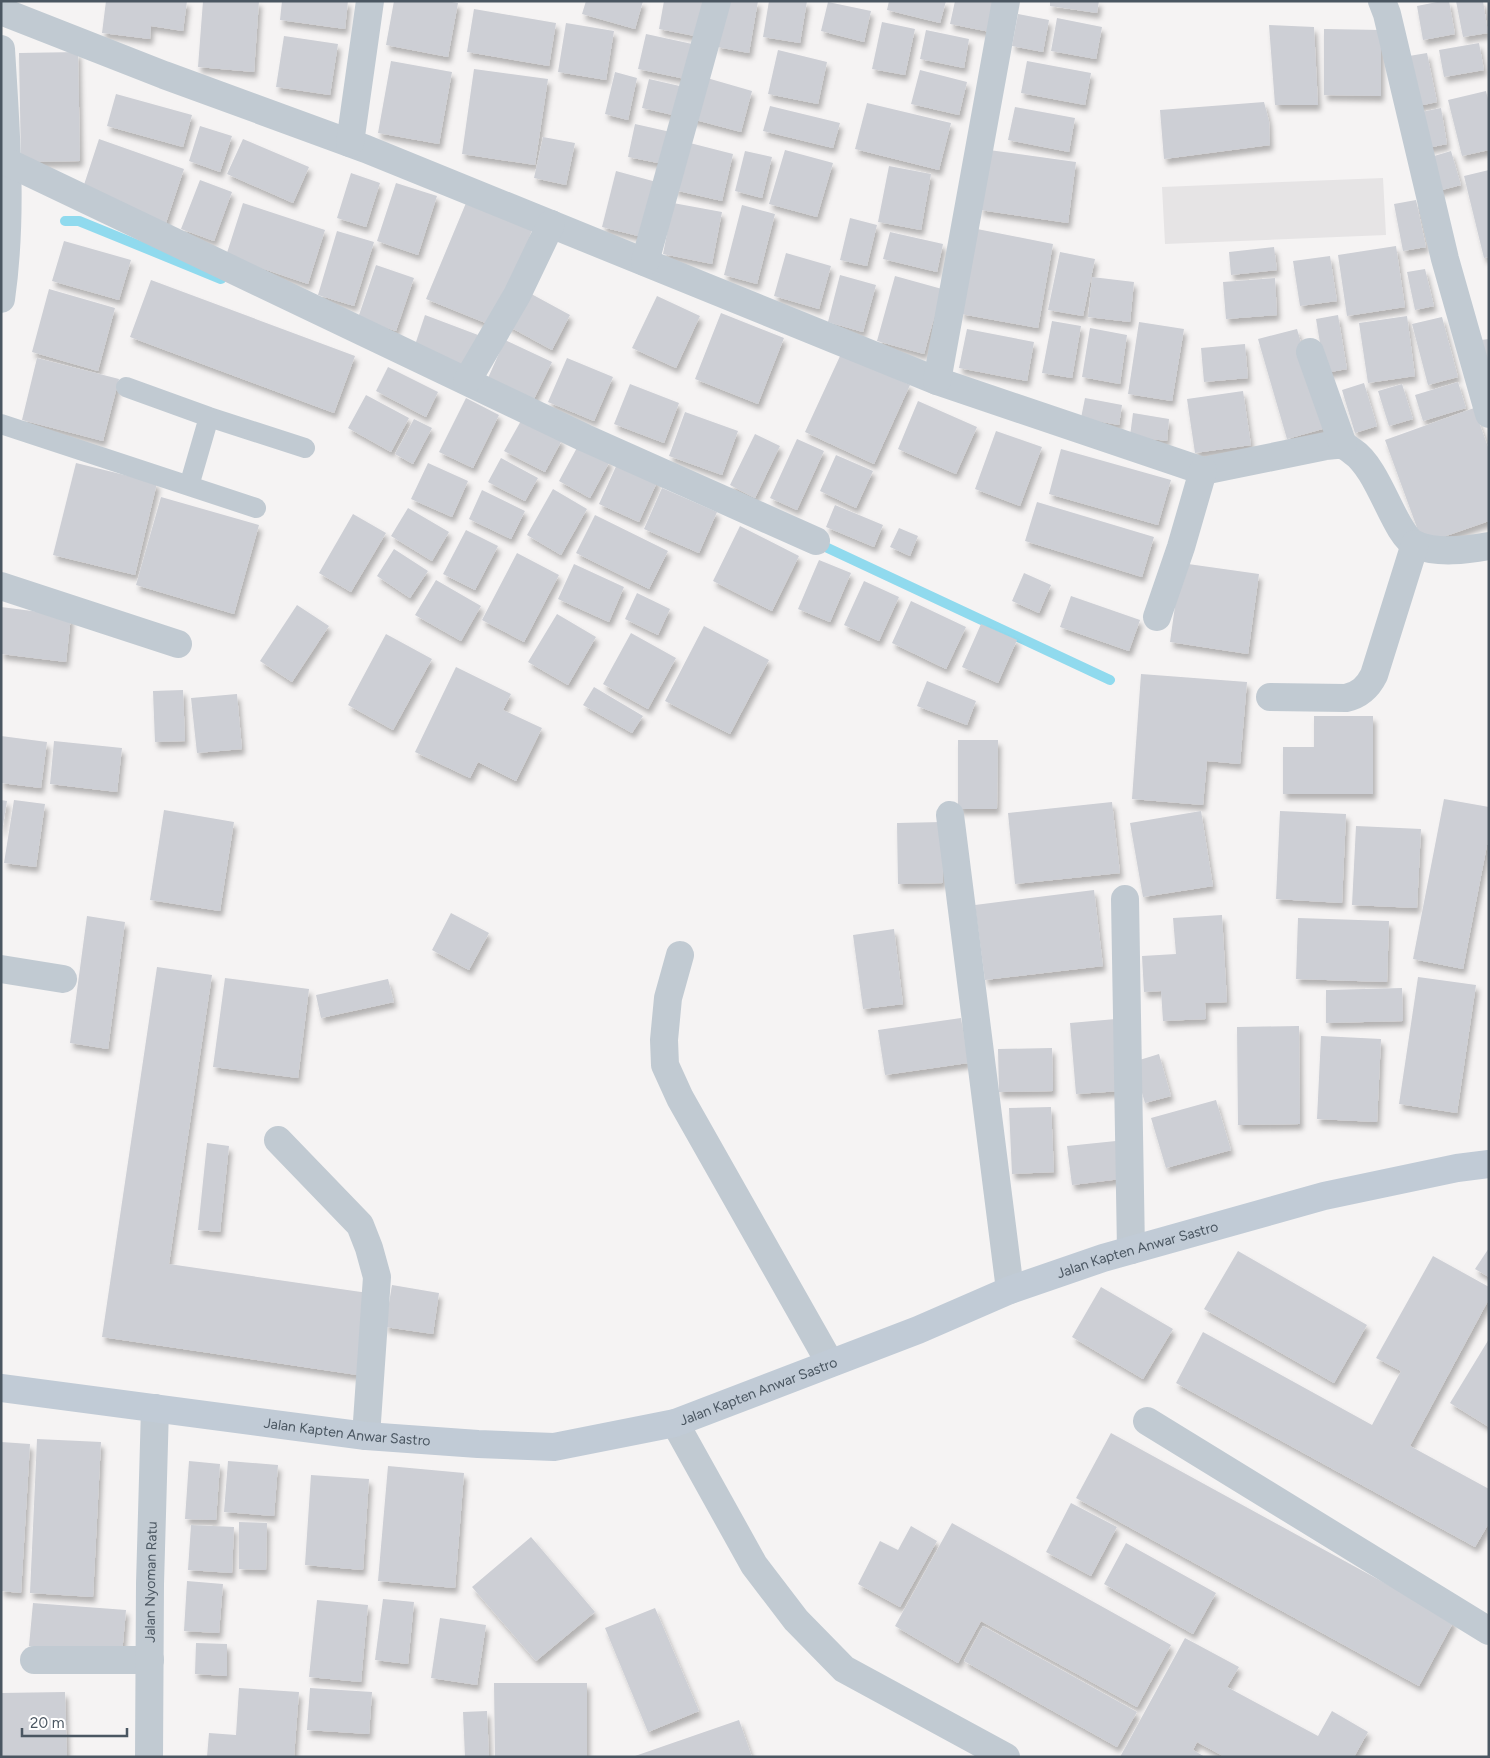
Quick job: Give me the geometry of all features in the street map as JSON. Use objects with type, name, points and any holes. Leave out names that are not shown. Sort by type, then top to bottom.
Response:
[{"type":"street","points":[[350,143],[370,1]]},
{"type":"street","points":[[645,262],[717,1]]},
{"type":"street","points":[[937,381],[1006,1]]},
{"type":"street","points":[[1389,5],[1445,259],[1489,414]]},
{"type":"street","points":[[1,11],[164,75],[350,143],[937,381],[1203,471],[1326,446],[1343,445]]},
{"type":"street","points":[[1,50],[7,162],[5,274],[1,299]]},
{"type":"street","points":[[7,162],[585,438],[816,540]]},
{"type":"street","points":[[467,381],[516,295],[551,224]]},
{"type":"street","points":[[1310,352],[1343,445],[1356,454],[1374,476],[1405,537],[1415,544],[1432,549],[1470,549],[1489,546]]},
{"type":"street","points":[[1157,617],[1181,547],[1203,471]]},
{"type":"street","points":[[1270,697],[1346,698],[1356,696],[1364,690],[1374,675],[1415,544]]},
{"type":"street","points":[[1,586],[178,644]]},
{"type":"street","points":[[950,815],[1010,1290]]},
{"type":"street","points":[[1125,899],[1131,1250]]},
{"type":"street","points":[[680,956],[668,998],[664,1040],[665,1064],[680,1098],[830,1363]]},
{"type":"street","points":[[1,968],[63,979]]},
{"type":"street","points":[[278,1140],[360,1225],[369,1248],[376,1277],[366,1436]]},
{"type":"street","name":"Jalan Kapten Anwar Sastro","points":[[1,1388],[366,1436],[554,1447],[675,1423],[918,1330],[1010,1290],[1131,1250],[1324,1196],[1457,1168],[1489,1164]]},
{"type":"street","name":"Jalan Nyoman Ratu","points":[[149,1757],[155,1408]]},
{"type":"street","points":[[1146,1421],[1489,1631]]},
{"type":"street","points":[[675,1423],[754,1565],[796,1620],[844,1669],[1006,1757]]},
{"type":"street","points":[[34,1660],[150,1660]]},
{"type":"lane","points":[[126,387],[209,417],[306,448]]},
{"type":"lane","points":[[189,486],[209,417]]},
{"type":"lane","points":[[1,424],[256,508]]},
{"type":"shaded area","points":[[1383,178],[1386,235],[1165,244],[1162,187]]},
{"type":"building","points":[[106,1],[187,1],[183,31],[151,26],[150,39],[102,33]]},
{"type":"building","points":[[203,1],[259,1],[254,72],[198,67]]},
{"type":"building","points":[[282,1],[348,1],[345,29],[280,20]]},
{"type":"building","points":[[394,1],[446,1],[458,3],[448,57],[386,45]]},
{"type":"building","points":[[586,1],[643,1],[635,29],[582,14]]},
{"type":"building","points":[[664,1],[712,1],[705,38],[659,29]]},
{"type":"building","points":[[725,1],[758,1],[749,53],[717,47]]},
{"type":"building","points":[[769,1],[807,1],[800,43],[763,37]]},
{"type":"building","points":[[889,1],[946,1],[940,23],[887,10]]},
{"type":"building","points":[[955,1],[996,1],[990,32],[950,24]]},
{"type":"building","points":[[1050,1],[1099,1],[1097,13],[1050,6]]},
{"type":"building","points":[[1449,1],[1455,34],[1423,40],[1417,6]]},
{"type":"building","points":[[1456,1],[1483,1],[1488,33],[1463,37]]},
{"type":"building","points":[[828,2],[871,11],[864,42],[821,31]]},
{"type":"building","points":[[474,9],[556,23],[549,66],[467,52]]},
{"type":"building","points":[[1018,14],[1049,20],[1043,52],[1012,46]]},
{"type":"building","points":[[1057,18],[1102,27],[1096,59],[1051,51]]},
{"type":"building","points":[[882,22],[915,29],[905,75],[872,69]]},
{"type":"building","points":[[566,23],[614,31],[606,80],[558,72]]},
{"type":"building","points":[[1269,25],[1314,27],[1318,105],[1275,105]]},
{"type":"building","points":[[1324,29],[1381,30],[1381,96],[1324,95]]},
{"type":"building","points":[[926,30],[969,39],[964,68],[920,59]]},
{"type":"building","points":[[646,34],[697,45],[690,80],[638,69]]},
{"type":"building","points":[[284,36],[338,44],[330,95],[276,87]]},
{"type":"building","points":[[1479,43],[1484,70],[1444,77],[1439,50]]},
{"type":"building","points":[[778,50],[827,62],[818,104],[768,94]]},
{"type":"building","points":[[78,52],[80,161],[21,162],[19,53]]},
{"type":"building","points":[[1427,53],[1437,102],[1414,107],[1403,57]]},
{"type":"building","points":[[391,61],[452,72],[439,144],[378,133]]},
{"type":"building","points":[[1027,61],[1091,73],[1085,105],[1021,93]]},
{"type":"building","points":[[474,69],[548,79],[535,165],[462,154]]},
{"type":"building","points":[[920,70],[967,82],[959,115],[911,104]]},
{"type":"building","points":[[615,72],[637,78],[628,120],[605,114]]},
{"type":"building","points":[[700,76],[752,91],[741,132],[688,118]]},
{"type":"building","points":[[649,79],[684,87],[677,116],[642,108]]},
{"type":"building","points":[[1486,91],[1489,104],[1489,150],[1462,156],[1448,100]]},
{"type":"building","points":[[116,94],[192,115],[183,147],[107,126]]},
{"type":"building","points":[[1264,102],[1269,121],[1270,145],[1164,159],[1160,110]]},
{"type":"building","points":[[867,103],[951,123],[939,170],[855,149]]},
{"type":"building","points":[[770,106],[840,123],[833,148],[763,131]]},
{"type":"building","points":[[1015,107],[1075,118],[1069,152],[1008,140]]},
{"type":"building","points":[[1441,108],[1447,144],[1423,149],[1416,113]]},
{"type":"building","points":[[635,124],[675,133],[668,165],[628,157]]},
{"type":"building","points":[[200,126],[232,136],[220,172],[189,161]]},
{"type":"building","points":[[543,137],[575,143],[566,185],[534,178]]},
{"type":"building","points":[[99,139],[184,169],[165,226],[80,197]]},
{"type":"building","points":[[243,139],[309,167],[293,203],[227,174]]},
{"type":"building","points":[[686,142],[733,154],[722,201],[674,190]]},
{"type":"building","points":[[785,150],[833,163],[817,217],[769,204]]},
{"type":"building","points":[[989,150],[1076,162],[1068,223],[980,210]]},
{"type":"building","points":[[745,151],[772,157],[762,198],[735,191]]},
{"type":"building","points":[[1451,151],[1461,185],[1434,192],[1424,159]]},
{"type":"building","points":[[889,166],[931,174],[921,230],[878,222]]},
{"type":"building","points":[[1489,170],[1489,257],[1484,258],[1464,176]]},
{"type":"building","points":[[616,171],[660,183],[646,238],[602,227]]},
{"type":"building","points":[[351,173],[380,183],[366,227],[337,218]]},
{"type":"building","points":[[200,180],[232,192],[214,241],[181,229]]},
{"type":"building","points":[[396,183],[437,196],[418,255],[377,241]]},
{"type":"building","points":[[1416,200],[1426,247],[1403,251],[1394,204]]},
{"type":"building","points":[[243,203],[325,230],[308,284],[226,256]]},
{"type":"building","points":[[466,203],[532,230],[493,326],[426,299]]},
{"type":"building","points":[[673,203],[722,212],[712,264],[663,254]]},
{"type":"building","points":[[742,205],[775,214],[757,284],[724,275]]},
{"type":"building","points":[[850,218],[877,225],[867,266],[840,260]]},
{"type":"building","points":[[977,229],[1053,244],[1038,328],[961,314]]},
{"type":"building","points":[[337,231],[374,242],[354,306],[318,295]]},
{"type":"building","points":[[890,232],[943,244],[937,272],[883,259]]},
{"type":"building","points":[[64,241],[131,260],[119,300],[52,281]]},
{"type":"building","points":[[1396,246],[1405,307],[1347,316],[1338,255]]},
{"type":"building","points":[[1274,247],[1277,270],[1231,275],[1229,252]]},
{"type":"building","points":[[1060,252],[1095,259],[1083,316],[1048,310]]},
{"type":"building","points":[[786,253],[831,266],[819,309],[774,296]]},
{"type":"building","points":[[1330,256],[1337,301],[1300,306],[1293,261]]},
{"type":"building","points":[[376,265],[414,278],[396,331],[358,318]]},
{"type":"building","points":[[1425,269],[1434,306],[1415,310],[1407,272]]},
{"type":"building","points":[[840,275],[876,285],[863,332],[828,322]]},
{"type":"building","points":[[895,276],[942,289],[924,354],[877,341]]},
{"type":"building","points":[[1092,277],[1134,282],[1130,322],[1088,317]]},
{"type":"building","points":[[1275,278],[1277,315],[1226,319],[1223,282]]},
{"type":"building","points":[[151,280],[355,356],[334,413],[130,337]]},
{"type":"building","points":[[49,289],[115,308],[98,371],[32,352]]},
{"type":"building","points":[[524,290],[570,315],[552,350],[506,325]]},
{"type":"building","points":[[657,296],[700,316],[676,368],[632,348]]},
{"type":"building","points":[[721,313],[784,338],[758,404],[695,379]]},
{"type":"building","points":[[425,315],[478,335],[466,367],[414,348]]},
{"type":"building","points":[[1338,315],[1347,369],[1325,373],[1316,319]]},
{"type":"building","points":[[1407,316],[1415,376],[1368,383],[1359,323]]},
{"type":"building","points":[[1442,317],[1458,377],[1428,385],[1412,324]]},
{"type":"building","points":[[1052,321],[1081,326],[1072,378],[1042,373]]},
{"type":"building","points":[[1139,322],[1184,329],[1172,401],[1128,394]]},
{"type":"building","points":[[1090,328],[1127,335],[1120,384],[1082,377]]},
{"type":"building","points":[[967,329],[1034,342],[1027,381],[959,368]]},
{"type":"building","points":[[1297,329],[1326,428],[1287,439],[1258,339]]},
{"type":"building","points":[[1489,339],[1489,376],[1481,340]]},
{"type":"building","points":[[505,340],[552,362],[534,399],[488,378]]},
{"type":"building","points":[[1245,344],[1248,378],[1204,382],[1201,348]]},
{"type":"building","points":[[841,354],[910,385],[874,464],[805,432]]},
{"type":"building","points":[[37,358],[119,379],[103,441],[22,420]]},
{"type":"building","points":[[567,358],[613,377],[594,421],[548,402]]},
{"type":"building","points":[[388,367],[438,392],[426,417],[376,391]]},
{"type":"building","points":[[1458,382],[1466,408],[1423,421],[1415,395]]},
{"type":"building","points":[[1364,383],[1377,426],[1355,433],[1342,390]]},
{"type":"building","points":[[630,384],[679,403],[664,443],[614,424]]},
{"type":"building","points":[[1402,384],[1413,419],[1389,426],[1378,391]]},
{"type":"building","points":[[1243,391],[1251,445],[1195,453],[1187,399]]},
{"type":"building","points":[[366,395],[409,418],[391,452],[348,428]]},
{"type":"building","points":[[466,398],[499,415],[473,468],[439,452]]},
{"type":"building","points":[[1085,398],[1122,405],[1119,425],[1081,418]]},
{"type":"building","points":[[918,401],[977,427],[956,474],[898,449]]},
{"type":"building","points":[[1474,408],[1489,450],[1489,521],[1423,544],[1385,440]]},
{"type":"building","points":[[685,412],[738,431],[722,475],[669,456]]},
{"type":"building","points":[[1133,413],[1169,419],[1167,441],[1130,436]]},
{"type":"building","points":[[414,419],[432,428],[413,464],[395,454]]},
{"type":"building","points":[[522,419],[562,440],[545,472],[504,451]]},
{"type":"building","points":[[996,431],[1042,447],[1020,506],[975,489]]},
{"type":"building","points":[[755,434],[780,446],[755,498],[730,485]]},
{"type":"building","points":[[797,439],[824,451],[797,510],[770,498]]},
{"type":"building","points":[[579,444],[610,461],[590,498],[559,481]]},
{"type":"building","points":[[1061,449],[1171,480],[1158,525],[1049,494]]},
{"type":"building","points":[[836,455],[873,471],[856,508],[820,491]]},
{"type":"building","points":[[501,458],[538,478],[525,501],[488,482]]},
{"type":"building","points":[[618,462],[658,480],[639,522],[599,504]]},
{"type":"building","points":[[76,463],[157,483],[135,575],[53,555]]},
{"type":"building","points":[[428,463],[468,481],[452,517],[411,499]]},
{"type":"building","points":[[662,488],[717,512],[699,553],[644,529]]},
{"type":"building","points":[[553,489],[587,509],[561,555],[527,535]]},
{"type":"building","points":[[482,490],[525,511],[511,539],[469,519]]},
{"type":"building","points":[[161,497],[259,525],[234,614],[136,585]]},
{"type":"building","points":[[1037,502],[1154,537],[1142,577],[1025,541]]},
{"type":"building","points":[[835,505],[883,525],[874,547],[826,527]]},
{"type":"building","points":[[408,508],[449,532],[432,561],[391,536]]},
{"type":"building","points":[[353,514],[386,533],[351,592],[319,573]]},
{"type":"building","points":[[595,515],[668,551],[649,589],[576,553]]},
{"type":"building","points":[[740,526],[799,556],[772,611],[713,581]]},
{"type":"building","points":[[899,528],[918,536],[910,556],[890,547]]},
{"type":"building","points":[[466,530],[498,546],[475,590],[443,574]]},
{"type":"building","points":[[394,549],[428,571],[410,598],[377,576]]},
{"type":"building","points":[[517,553],[559,575],[524,642],[482,620]]},
{"type":"building","points":[[819,560],[851,573],[830,622],[798,609]]},
{"type":"building","points":[[1181,563],[1259,574],[1248,654],[1170,642]]},
{"type":"building","points":[[574,564],[624,587],[609,622],[558,599]]},
{"type":"building","points":[[1024,573],[1051,585],[1039,613],[1012,601]]},
{"type":"building","points":[[436,580],[481,606],[461,641],[415,615]]},
{"type":"building","points":[[864,581],[899,597],[879,641],[844,625]]},
{"type":"building","points":[[637,593],[670,609],[658,635],[625,619]]},
{"type":"building","points":[[1071,596],[1140,620],[1129,651],[1060,627]]},
{"type":"building","points":[[911,601],[966,627],[946,669],[892,643]]},
{"type":"building","points":[[297,605],[329,626],[292,682],[260,661]]},
{"type":"building","points":[[1,607],[71,616],[66,662],[1,654]]},
{"type":"building","points":[[557,614],[596,637],[568,685],[528,662]]},
{"type":"building","points":[[981,624],[1017,640],[998,683],[962,667]]},
{"type":"building","points":[[704,626],[769,660],[730,734],[665,701]]},
{"type":"building","points":[[631,633],[676,658],[648,709],[603,684]]},
{"type":"building","points":[[386,634],[432,659],[393,730],[348,705]]},
{"type":"building","points":[[456,667],[511,694],[503,710],[542,728],[516,781],[478,762],[470,778],[415,752]]},
{"type":"building","points":[[1141,674],[1247,682],[1240,764],[1207,761],[1203,805],[1132,799]]},
{"type":"building","points":[[927,681],[976,701],[967,725],[917,706]]},
{"type":"building","points":[[594,687],[643,716],[632,733],[583,705]]},
{"type":"building","points":[[183,690],[185,741],[155,742],[153,691]]},
{"type":"building","points":[[237,694],[242,749],[197,753],[191,698]]},
{"type":"building","points":[[1314,716],[1373,716],[1373,794],[1283,794],[1283,747],[1314,747]]},
{"type":"building","points":[[1,736],[47,742],[41,788],[1,783]]},
{"type":"building","points":[[958,740],[998,740],[997,809],[958,809]]},
{"type":"building","points":[[54,741],[122,748],[117,792],[50,784]]},
{"type":"building","points":[[1444,799],[1489,807],[1489,835],[1463,969],[1413,959]]},
{"type":"building","points":[[1,800],[7,801],[2,831],[1,831]]},
{"type":"building","points":[[14,800],[45,804],[36,867],[4,863]]},
{"type":"building","points":[[1112,802],[1120,873],[1015,884],[1008,813]]},
{"type":"building","points":[[164,810],[234,822],[220,911],[150,900]]},
{"type":"building","points":[[1201,811],[1213,886],[1143,897],[1130,823]]},
{"type":"building","points":[[1280,811],[1346,814],[1342,903],[1276,899]]},
{"type":"building","points":[[942,822],[943,883],[898,884],[897,823]]},
{"type":"building","points":[[1356,826],[1421,829],[1417,908],[1352,905]]},
{"type":"building","points":[[1094,890],[1103,966],[985,980],[975,905]]},
{"type":"building","points":[[451,913],[489,933],[469,970],[432,950]]},
{"type":"building","points":[[1222,915],[1227,1002],[1205,1003],[1206,1019],[1163,1021],[1161,991],[1144,992],[1142,956],[1176,954],[1173,918]]},
{"type":"building","points":[[87,916],[125,922],[108,1049],[70,1043]]},
{"type":"building","points":[[1298,918],[1389,921],[1387,982],[1296,979]]},
{"type":"building","points":[[894,929],[903,1004],[863,1009],[853,935]]},
{"type":"building","points":[[157,967],[212,975],[169,1264],[368,1293],[357,1375],[102,1337]]},
{"type":"building","points":[[1418,977],[1476,985],[1457,1113],[1399,1104]]},
{"type":"building","points":[[225,978],[309,989],[298,1078],[213,1067]]},
{"type":"building","points":[[388,979],[394,1002],[321,1018],[316,995]]},
{"type":"building","points":[[1402,988],[1403,1021],[1326,1023],[1326,990]]},
{"type":"building","points":[[961,1018],[968,1063],[885,1075],[878,1030]]},
{"type":"building","points":[[1116,1019],[1121,1091],[1076,1094],[1070,1023]]},
{"type":"building","points":[[1299,1026],[1300,1124],[1238,1125],[1237,1027]]},
{"type":"building","points":[[1321,1036],[1381,1039],[1377,1122],[1317,1119]]},
{"type":"building","points":[[1052,1048],[1053,1091],[999,1092],[998,1049]]},
{"type":"building","points":[[1159,1054],[1171,1096],[1145,1103],[1133,1062]]},
{"type":"building","points":[[1216,1100],[1231,1150],[1166,1168],[1151,1118]]},
{"type":"building","points":[[1051,1107],[1054,1172],[1012,1174],[1009,1108]]},
{"type":"building","points":[[1116,1141],[1121,1179],[1072,1185],[1067,1146]]},
{"type":"building","points":[[207,1143],[229,1146],[220,1232],[198,1230]]},
{"type":"building","points":[[1489,1248],[1489,1277],[1475,1269]]},
{"type":"building","points":[[1238,1251],[1367,1325],[1334,1383],[1204,1309]]},
{"type":"building","points":[[1433,1256],[1489,1287],[1489,1299],[1410,1446],[1489,1489],[1489,1523],[1475,1547],[1176,1383],[1203,1332],[1372,1425],[1401,1371],[1376,1358]]},
{"type":"building","points":[[392,1285],[439,1293],[433,1334],[385,1327]]},
{"type":"building","points":[[1101,1287],[1173,1329],[1143,1379],[1072,1337]]},
{"type":"building","points":[[1489,1339],[1489,1427],[1450,1403]]},
{"type":"building","points":[[1111,1433],[1454,1621],[1419,1686],[1076,1498]]},
{"type":"building","points":[[37,1439],[101,1442],[93,1597],[30,1593]]},
{"type":"building","points":[[1,1442],[30,1444],[21,1593],[1,1591]]},
{"type":"building","points":[[189,1461],[220,1464],[216,1520],[185,1519]]},
{"type":"building","points":[[228,1461],[278,1465],[274,1516],[224,1512]]},
{"type":"building","points":[[388,1466],[464,1473],[455,1588],[378,1581]]},
{"type":"building","points":[[311,1475],[369,1479],[363,1570],[305,1565]]},
{"type":"building","points":[[1071,1503],[1117,1527],[1091,1576],[1046,1552]]},
{"type":"building","points":[[239,1522],[267,1523],[266,1570],[239,1569]]},
{"type":"building","points":[[952,1523],[1171,1645],[1137,1707],[981,1621],[958,1663],[895,1626]]},
{"type":"building","points":[[191,1525],[234,1527],[232,1573],[188,1570]]},
{"type":"building","points":[[911,1526],[937,1541],[900,1607],[858,1584],[880,1541],[898,1550]]},
{"type":"building","points":[[531,1537],[595,1612],[536,1661],[472,1587]]},
{"type":"building","points":[[1126,1543],[1216,1593],[1193,1634],[1104,1584]]},
{"type":"building","points":[[187,1581],[223,1584],[219,1633],[184,1631]]},
{"type":"building","points":[[383,1599],[414,1602],[408,1664],[375,1660]]},
{"type":"building","points":[[317,1600],[368,1605],[361,1682],[309,1677]]},
{"type":"building","points":[[33,1603],[126,1610],[122,1654],[29,1646]]},
{"type":"building","points":[[655,1608],[699,1711],[648,1732],[605,1628]]},
{"type":"building","points":[[440,1618],[486,1625],[477,1685],[431,1678]]},
{"type":"building","points":[[983,1626],[1137,1712],[1117,1747],[964,1661]]},
{"type":"building","points":[[1185,1638],[1239,1667],[1227,1687],[1318,1736],[1332,1711],[1368,1732],[1354,1757],[1225,1757],[1197,1742],[1193,1750],[1205,1757],[1120,1757]]},
{"type":"building","points":[[196,1643],[227,1644],[227,1676],[195,1674]]},
{"type":"building","points":[[494,1683],[587,1683],[587,1757],[495,1757]]},
{"type":"building","points":[[239,1688],[299,1692],[294,1757],[207,1757],[209,1733],[236,1735]]},
{"type":"building","points":[[310,1688],[372,1692],[369,1734],[307,1730]]},
{"type":"building","points":[[65,1692],[67,1757],[1,1757],[1,1693]]},
{"type":"building","points":[[487,1711],[489,1757],[465,1757],[463,1712]]},
{"type":"building","points":[[739,1720],[752,1757],[635,1757],[635,1756]]},
{"type":"waterway","points":[[65,221],[79,221],[221,279]]},
{"type":"waterway","points":[[817,543],[1110,680]]}]
